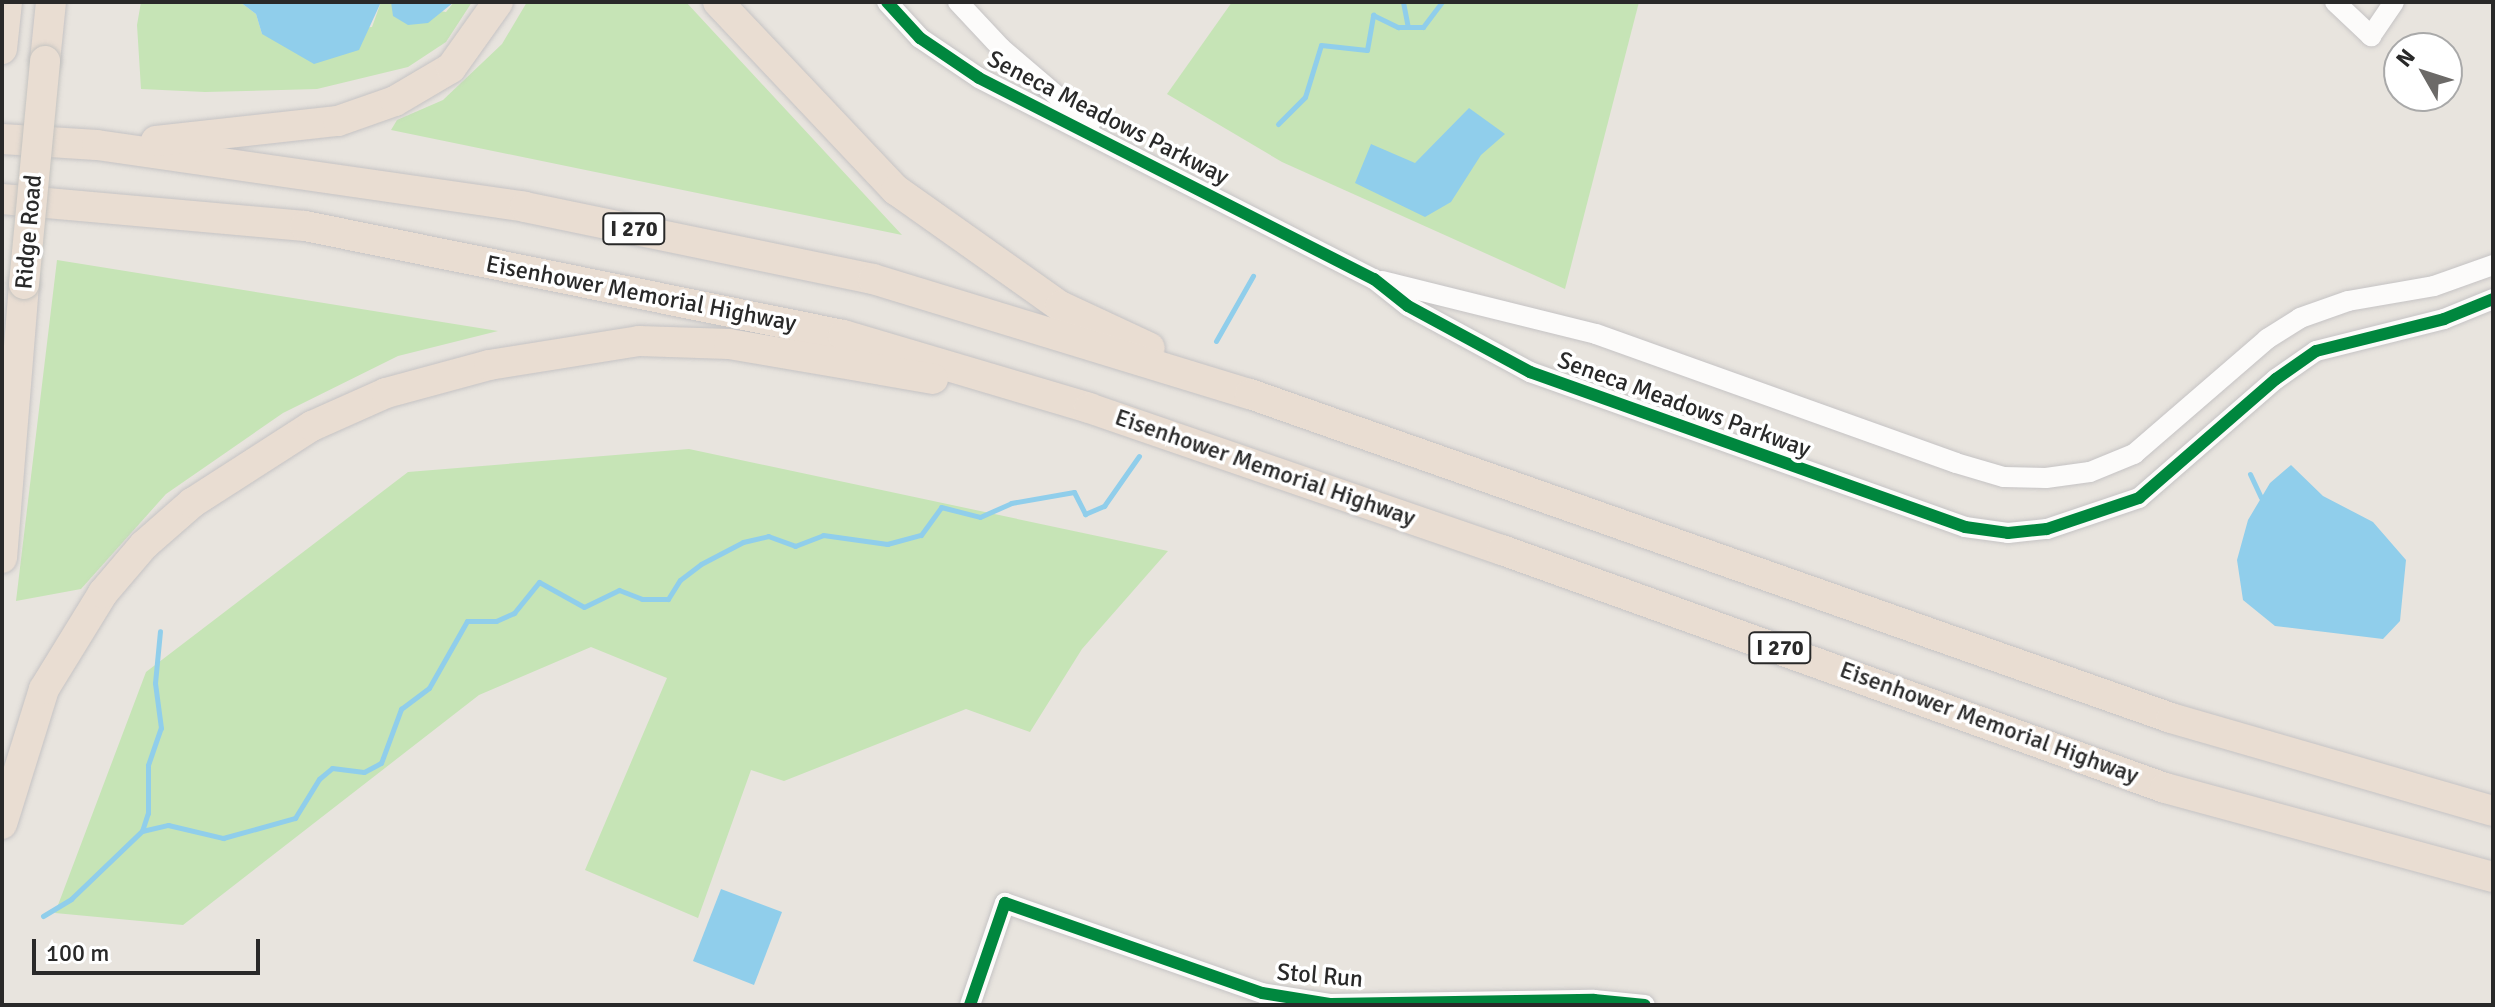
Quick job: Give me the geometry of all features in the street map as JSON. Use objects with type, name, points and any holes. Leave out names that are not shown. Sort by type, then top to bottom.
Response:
[{"type":"highway","points":[[2,49],[7,2]]},
{"type":"highway","points":[[97,145],[256,134],[338,121],[395,101],[451,68],[478,37],[498,2]]},
{"type":"highway","points":[[718,2],[896,190],[1060,306],[1250,394]]},
{"type":"highway","name":"Ridge Road","points":[[2,558],[24,284],[52,3]]},
{"type":"highway","name":"I 270","points":[[2,139],[97,145],[525,207],[873,279],[1250,394],[2171,718],[2493,811]]},
{"type":"highway","name":"Eisenhower Memorial Highway","points":[[2,199],[305,226],[843,335],[1089,408],[1591,581],[2165,788],[2487,876]]},
{"type":"highway","points":[[2,824],[44,689],[103,593],[144,545],[251,461],[312,426],[386,393],[561,350],[639,341],[744,346],[1089,408]]},
{"type":"highway","points":[[2171,718],[2493,794]]},
{"type":"street","name":"Seneca Meadows Parkway","points":[[887,2],[920,38],[979,78],[1105,138],[1374,279],[1408,306],[1530,372],[1855,492],[1965,527],[2008,533],[2091,518],[2139,498],[2316,351],[2444,319],[2493,299]]},
{"type":"street","name":"Seneca Meadows Parkway","points":[[958,2],[1001,48],[1105,138]]},
{"type":"street","points":[[2335,2],[2371,36],[2394,2]]},
{"type":"street","name":"Seneca Meadows Parkway","points":[[1374,279],[1596,334],[1956,463],[2004,477],[2046,478],[2090,472],[2134,454],[2267,339],[2300,318],[2348,301],[2434,286],[2493,265]]},
{"type":"street","name":"Stol Run","points":[[970,1005],[1005,903],[1260,1001],[1331,1004],[1594,1000],[1645,1005]]},
{"type":"green space","points":[[141,2],[240,2],[256,14],[262,34],[372,27],[381,2],[446,12],[454,2],[472,2],[446,42],[408,67],[317,89],[205,92],[141,89],[137,25]]},
{"type":"green space","points":[[527,2],[686,2],[902,235],[391,130],[397,120],[443,100],[502,44]]},
{"type":"green space","points":[[1232,2],[1639,2],[1565,289],[1282,162],[1167,94]]},
{"type":"green space","points":[[57,260],[498,331],[398,356],[283,413],[166,494],[81,589],[16,601]]},
{"type":"green space","points":[[689,449],[1168,551],[1082,649],[1030,732],[966,709],[784,781],[751,770],[698,918],[585,870],[667,678],[591,647],[479,695],[183,925],[55,913],[146,672],[408,472]]},
{"type":"water","points":[[240,2],[381,2],[359,50],[314,64],[262,34],[256,14]]},
{"type":"water","points":[[391,2],[454,2],[428,23],[408,25],[393,16]]},
{"type":"water","points":[[1469,108],[1505,134],[1481,155],[1451,202],[1425,217],[1355,183],[1371,144],[1415,163]]},
{"type":"water","points":[[2291,465],[2323,496],[2373,522],[2406,560],[2400,621],[2383,639],[2275,626],[2243,600],[2237,560],[2248,520],[2270,483]]},
{"type":"water","points":[[721,889],[782,912],[754,985],[693,961]]},
{"type":"waterway","points":[[1403,2],[1408,27]]},
{"type":"waterway","points":[[1278,124],[1305,97],[1321,45],[1367,50],[1373,15],[1398,27],[1423,27],[1442,2]]},
{"type":"waterway","points":[[1216,341],[1253,276]]},
{"type":"waterway","points":[[43,916],[71,899],[142,831],[168,825],[223,838],[295,818],[319,779],[332,768],[364,772],[381,763],[401,709],[429,688],[467,621],[496,621],[514,613],[539,582],[584,607],[619,590],[642,599],[668,599],[680,580],[701,564],[743,542],[768,536],[795,546],[823,535],[887,544],[921,535],[941,507],[980,517],[1011,503],[1074,492],[1085,514],[1104,506],[1139,456]]},
{"type":"waterway","points":[[2250,474],[2261,498]]},
{"type":"waterway","points":[[142,831],[148,813],[148,765],[161,728],[155,683],[160,631]]},
{"type":"cycle path","points":[[887,2],[920,38],[979,78],[1374,279],[1408,306],[1530,372],[1965,527],[2008,533],[2047,529],[2139,498],[2276,379],[2316,351],[2444,319],[2493,299]]},
{"type":"cycle path","points":[[970,1005],[1005,903],[1262,993],[1331,1004],[1594,1000],[1645,1005]]}]
